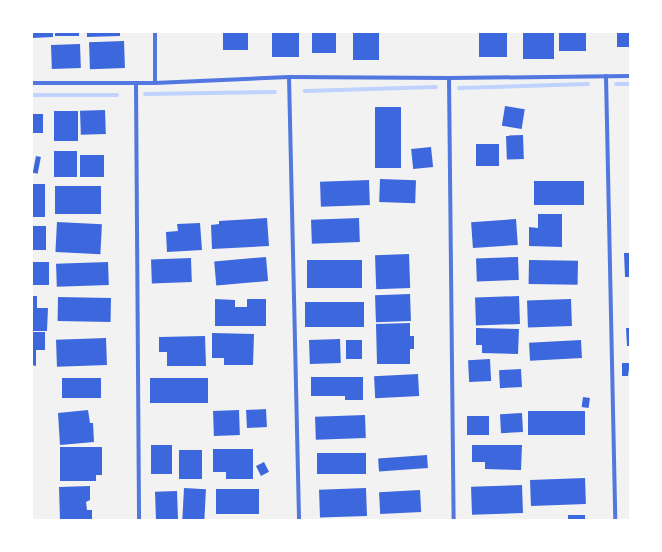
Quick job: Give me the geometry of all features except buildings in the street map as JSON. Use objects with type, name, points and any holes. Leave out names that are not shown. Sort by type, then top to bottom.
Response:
[{"type":"street","points":[[155,32],[155,83]]},
{"type":"street","points":[[606,76],[615,520]]},
{"type":"street","points":[[32,83],[155,83],[289,77],[449,78],[630,76]]},
{"type":"street","points":[[289,77],[299,520]]},
{"type":"street","points":[[449,78],[454,520]]},
{"type":"street","points":[[136,83],[139,520]]},
{"type":"waterway","points":[[459,88],[588,84]]},
{"type":"waterway","points":[[616,84],[630,84]]},
{"type":"waterway","points":[[305,91],[436,87]]},
{"type":"waterway","points":[[145,94],[275,92]]},
{"type":"waterway","points":[[32,95],[117,95]]}]
